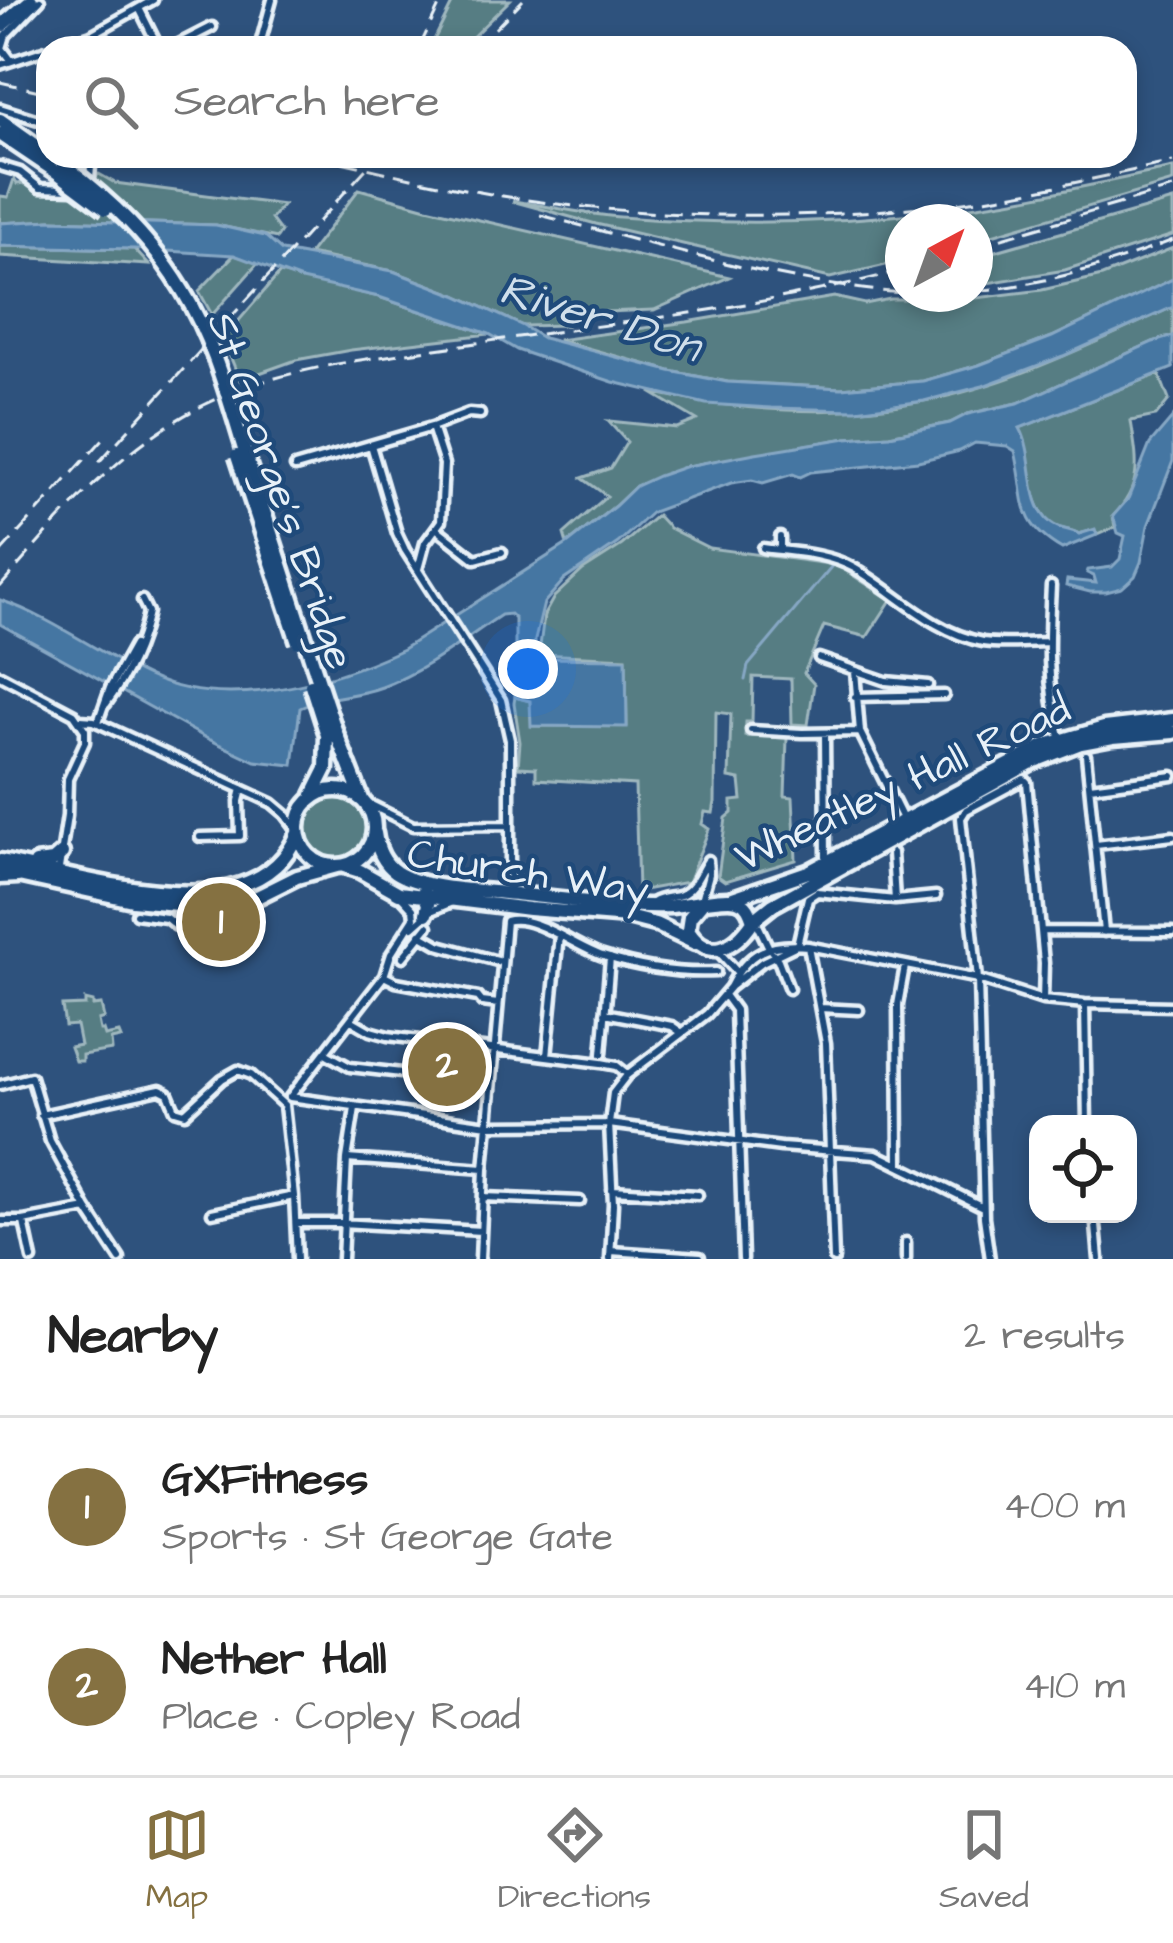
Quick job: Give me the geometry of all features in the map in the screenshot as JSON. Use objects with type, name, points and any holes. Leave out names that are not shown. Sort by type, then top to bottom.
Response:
[{"type":"highway","points":[[0,27],[34,4]]},
{"type":"highway","name":"St George's Bridge","points":[[0,120],[36,145]]},
{"type":"highway","name":"St George's Bridge","points":[[0,134],[36,155]]},
{"type":"highway","name":"St George's Bridge","points":[[61,169],[99,191],[139,231],[196,316],[232,411],[331,734],[364,801]]},
{"type":"highway","name":"Wheatley Hall Road","points":[[1173,720],[1104,728],[1020,757],[904,820],[834,865],[773,905],[737,939],[709,948],[688,929],[690,917],[701,904],[834,865],[1044,757],[1081,743],[1173,732]]},
{"type":"highway","name":"St George's Bridge","points":[[309,801],[326,769],[331,734]]},
{"type":"highway","points":[[13,864],[58,878],[132,900],[219,906],[251,900],[297,877],[365,854],[375,833],[374,816],[364,801],[340,789],[323,791],[302,810],[298,832],[279,864],[260,878],[224,890],[194,892],[58,878]]},
{"type":"highway","points":[[298,832],[309,855],[340,866]]},
{"type":"highway","name":"Church Way","points":[[375,833],[380,852],[393,870],[445,886],[649,905],[701,904]]},
{"type":"highway","points":[[0,876],[13,864],[47,863],[62,853]]},
{"type":"highway","points":[[818,890],[834,865]]},
{"type":"highway","name":"Church Way","points":[[340,866],[361,871],[399,893],[628,916],[709,948]]},
{"type":"highway","points":[[393,870],[422,890],[427,920]]},
{"type":"highway","name":"Wheatley Hall Road","points":[[725,900],[748,908],[756,924]]},
{"type":"highway","points":[[187,906],[196,911],[199,921]]},
{"type":"street","points":[[87,36],[153,0]]},
{"type":"street","points":[[262,36],[272,0]]},
{"type":"street","points":[[11,60],[2,45],[6,35],[34,4]]},
{"type":"street","points":[[139,8],[152,36]]},
{"type":"street","points":[[194,36],[212,27]]},
{"type":"street","points":[[0,65],[36,52]]},
{"type":"street","points":[[0,108],[36,118]]},
{"type":"street","points":[[0,166],[20,172],[40,188],[73,189]]},
{"type":"street","points":[[90,176],[91,168]]},
{"type":"street","points":[[295,467],[469,413],[480,415]]},
{"type":"street","points":[[418,568],[423,548],[441,521],[444,464],[431,428]]},
{"type":"street","points":[[371,445],[397,533],[480,664],[507,719],[510,893],[497,906]]},
{"type":"street","points":[[437,529],[475,560],[502,552]]},
{"type":"street","points":[[780,537],[780,550]]},
{"type":"street","points":[[404,547],[415,552],[423,548]]},
{"type":"street","points":[[763,548],[853,568],[934,624],[983,642],[1048,642]]},
{"type":"street","points":[[1051,586],[1051,700],[1061,740]]},
{"type":"street","points":[[98,722],[143,631],[148,612],[142,600]]},
{"type":"street","points":[[819,658],[886,681],[928,686]]},
{"type":"street","points":[[854,671],[860,732],[904,820]]},
{"type":"street","points":[[0,675],[65,708],[83,726],[85,742],[68,779],[58,878]]},
{"type":"street","points":[[855,697],[944,695]]},
{"type":"street","points":[[83,726],[98,722],[242,789],[278,808],[298,832]]},
{"type":"street","points":[[751,730],[860,732]]},
{"type":"street","points":[[825,733],[834,865]]},
{"type":"street","points":[[1086,755],[1104,932]]},
{"type":"street","points":[[1090,787],[1173,776]]},
{"type":"street","points":[[990,1259],[984,1225],[978,980],[961,818],[966,810],[1026,780],[1043,1000]]},
{"type":"street","points":[[200,837],[240,836],[242,789]]},
{"type":"street","points":[[364,801],[412,826],[509,825]]},
{"type":"street","points":[[1096,845],[1173,836]]},
{"type":"street","points":[[892,853],[895,900]]},
{"type":"street","points":[[649,905],[689,890],[708,861],[711,891],[725,900]]},
{"type":"street","points":[[701,904],[708,879]]},
{"type":"street","points":[[743,1259],[735,1010],[727,991],[736,973],[746,962],[797,945],[809,897],[818,890],[895,900],[937,896]]},
{"type":"street","points":[[297,1259],[287,1101],[384,976],[414,913],[399,893]]},
{"type":"street","points":[[402,938],[454,901]]},
{"type":"street","points":[[136,914],[196,929],[206,912],[219,906]]},
{"type":"street","points":[[480,1259],[508,919],[523,920],[585,949],[660,971],[716,972]]},
{"type":"street","points":[[403,957],[427,920]]},
{"type":"street","points":[[756,924],[789,989]]},
{"type":"street","points":[[1041,931],[1173,932]]},
{"type":"street","points":[[420,934],[440,945],[502,962]]},
{"type":"street","points":[[547,1056],[559,935]]},
{"type":"street","points":[[797,945],[978,980],[1043,1000],[1173,1006]]},
{"type":"street","points":[[808,946],[826,1043],[835,1259]]},
{"type":"street","points":[[709,948],[736,973]]},
{"type":"street","points":[[700,1257],[610,1255],[613,1093],[627,1075],[707,1014],[772,951]]},
{"type":"street","points":[[602,1054],[610,958]]},
{"type":"street","points":[[899,1165],[898,1005],[905,966]]},
{"type":"street","points":[[736,973],[753,969]]},
{"type":"street","points":[[384,976],[498,1004]]},
{"type":"street","points":[[1085,1004],[1087,1115]]},
{"type":"street","points":[[820,1008],[859,1010]]},
{"type":"street","points":[[605,1013],[676,1027],[683,1034]]},
{"type":"street","points":[[351,1020],[388,1036],[617,1066],[627,1075]]},
{"type":"street","points":[[325,1053],[350,1067],[410,1074]]},
{"type":"street","points":[[41,1115],[158,1089],[165,1090],[178,1113],[185,1113],[232,1072],[243,1070],[287,1101],[488,1125],[609,1124],[781,1147],[876,1154],[985,1208]]},
{"type":"street","points":[[0,1084],[31,1077],[50,1141],[120,1259]]},
{"type":"street","points":[[342,1259],[347,1160],[356,1108]]},
{"type":"street","points":[[347,1160],[484,1169]]},
{"type":"street","points":[[612,1190],[698,1195]]},
{"type":"street","points":[[212,1213],[294,1196]]},
{"type":"street","points":[[484,1197],[580,1201]]},
{"type":"street","points":[[0,1221],[87,1209]]},
{"type":"street","points":[[23,1221],[32,1259]]},
{"type":"street","points":[[296,1223],[482,1231]]},
{"type":"street","points":[[1096,1223],[1099,1259]]},
{"type":"street","points":[[906,1242],[906,1259]]},
{"type":"green space","points":[[454,0],[510,0],[473,36],[436,36]]},
{"type":"green space","points":[[1173,168],[1173,182],[993,235],[993,204],[986,204]]},
{"type":"green space","points":[[99,174],[115,183],[283,205],[271,219],[281,232],[277,238],[216,225],[0,223],[0,196],[8,197],[14,179],[38,193],[79,193]]},
{"type":"green space","points":[[359,189],[729,277],[654,310],[581,313],[566,317],[566,325],[523,326],[393,271],[309,254]]},
{"type":"green space","points":[[512,201],[660,220],[820,221],[885,216],[885,265],[830,278]]},
{"type":"green space","points":[[1173,201],[1173,235],[1065,270],[993,282],[993,252]]},
{"type":"green space","points":[[0,246],[134,249],[149,265],[0,256]]},
{"type":"green space","points":[[1173,248],[1173,279],[1052,337],[923,381],[841,388],[728,382],[558,340],[834,297],[865,304],[885,300],[885,312],[993,312],[993,296],[1102,276]]},
{"type":"green space","points":[[234,255],[259,262],[212,315],[199,291]]},
{"type":"green space","points":[[280,273],[379,297],[489,334],[296,360],[240,380],[223,339]]},
{"type":"green space","points":[[1173,307],[1173,336],[1018,403],[889,435],[687,466],[636,486],[567,544],[564,534],[607,496],[582,478],[611,468],[627,442],[608,421],[677,428],[697,420],[650,392],[786,410],[924,401],[1020,374]]},
{"type":"green space","points":[[1159,374],[1169,400],[1156,416],[1131,421],[1136,472],[1130,494],[1113,516],[1115,527],[1097,535],[1095,530],[1079,534],[1051,524],[1033,493],[1019,428]]},
{"type":"green space","points":[[657,515],[669,528],[709,548],[837,565],[891,600],[867,637],[824,626],[804,673],[814,684],[808,725],[792,724],[791,679],[753,677],[752,722],[746,722],[745,736],[787,738],[785,796],[793,797],[796,860],[725,881],[718,876],[726,818],[732,813],[732,801],[742,800],[740,780],[729,778],[731,714],[716,712],[715,802],[713,813],[705,812],[702,824],[709,829],[688,882],[638,891],[635,785],[536,779],[536,768],[518,767],[514,703],[515,697],[530,701],[532,726],[627,726],[626,658],[539,654],[544,615],[554,597],[583,570]]},
{"type":"green space","points":[[336,797],[358,806],[367,828],[358,850],[336,859],[314,850],[305,828],[314,806]]},
{"type":"green space","points":[[85,1000],[101,1005],[104,1018],[98,1020],[105,1036],[119,1033],[121,1038],[111,1040],[112,1050],[82,1055],[82,1061],[75,1061],[70,1047],[80,1045],[76,1025],[65,1026],[62,1006],[85,1005]]},
{"type":"water","points":[[0,223],[216,225],[265,236],[282,251],[393,271],[456,295],[543,338],[727,382],[841,388],[923,381],[1052,337],[1173,279],[1173,307],[1063,356],[983,386],[924,401],[856,410],[706,404],[613,382],[379,297],[301,280],[234,255],[0,246]]},
{"type":"water","points":[[1173,336],[1173,368],[1020,428],[1043,514],[1055,526],[1079,534],[1095,529],[1097,535],[1062,549],[1029,518],[1015,451],[975,443],[918,461],[800,477],[793,474],[763,483],[731,483],[652,512],[618,543],[564,580],[544,603],[535,640],[535,658],[626,659],[627,727],[531,726],[530,701],[515,697],[515,619],[510,614],[501,615],[398,680],[300,708],[293,765],[255,761],[0,624],[0,600],[39,616],[131,668],[180,687],[244,692],[311,682],[403,649],[567,544],[636,486],[658,476],[755,453],[950,423],[1018,403]]},
{"type":"water","points":[[1173,417],[1173,461],[1135,576],[1122,588],[1106,592],[1066,586],[1067,580],[1096,583],[1088,570],[1112,567],[1120,559],[1125,536],[1118,533],[1113,516],[1128,499],[1150,444]]},
{"type":"waterway","points":[[745,680],[748,666],[831,567]]},
{"type":"railway","points":[[425,36],[442,0]]},
{"type":"railway","points":[[488,36],[523,0]]},
{"type":"railway","points":[[0,82],[36,90]]},
{"type":"railway","points":[[369,168],[527,200],[605,209],[749,215],[940,205],[1173,162]]},
{"type":"railway","points":[[99,462],[367,168]]},
{"type":"railway","points":[[993,241],[1173,188]]},
{"type":"railway","points":[[540,215],[765,272],[885,291]]},
{"type":"railway","points":[[993,289],[1076,273],[1173,240]]},
{"type":"railway","points":[[0,587],[119,462],[174,422],[232,392],[351,362],[732,306],[885,274]]},
{"type":"railway","points":[[0,553],[105,437]]},
{"type":"place","name":"GXFitness","points":[[221,922]]},
{"type":"place","name":"Nether Hall","points":[[447,1067]]},
{"type":"water label","name":"River Don","points":[[600,319]]}]
